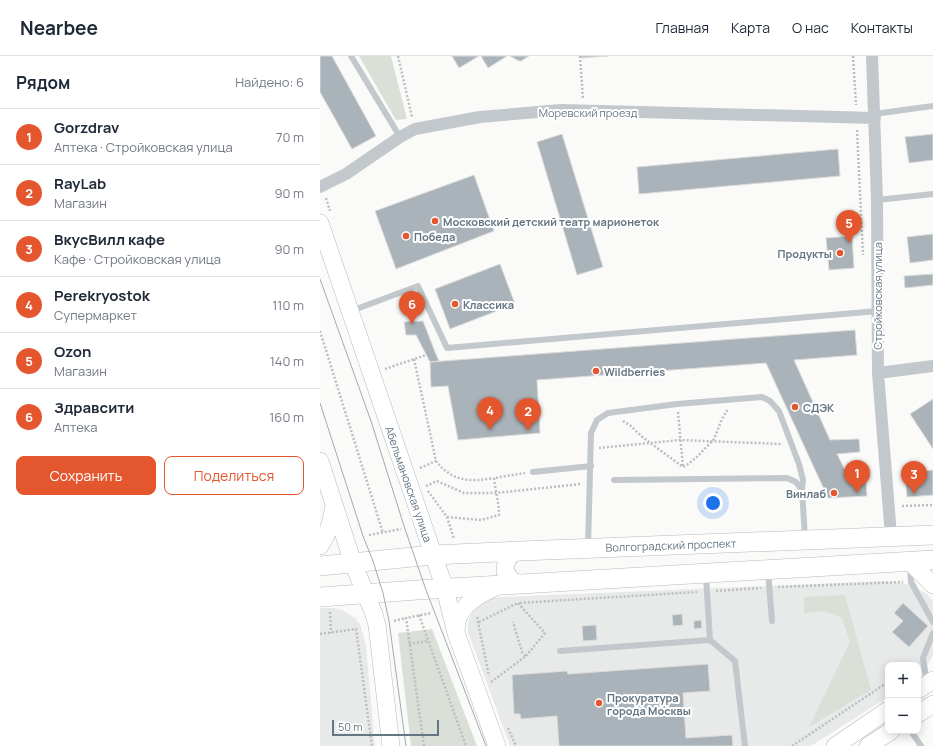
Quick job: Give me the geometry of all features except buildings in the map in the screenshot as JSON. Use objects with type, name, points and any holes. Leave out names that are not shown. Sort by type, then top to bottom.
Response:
[{"type":"main road","name":"Абельмановская улица","points":[[320,223],[445,589],[456,633],[497,746]]},
{"type":"main road","points":[[320,460],[353,563],[377,624],[391,746]]},
{"type":"main road","points":[[320,546],[330,524],[334,505]]},
{"type":"main road","name":"Волгоградский проспект","points":[[320,566],[433,555],[933,535]]},
{"type":"main road","points":[[521,551],[510,555],[507,560],[506,571],[512,581],[523,584]]},
{"type":"main road","points":[[325,603],[366,594],[417,590],[933,560]]},
{"type":"main road","points":[[909,561],[933,585]]},
{"type":"main road","points":[[456,633],[457,621],[471,601],[483,592],[498,585]]},
{"type":"main road","points":[[921,712],[933,704]]},
{"type":"main road","points":[[835,746],[885,712]]},
{"type":"main road","points":[[868,746],[886,734]]},
{"type":"street","name":"Стройковская улица","points":[[872,56],[877,200],[878,373],[890,536]]},
{"type":"street","name":"Моревский проезд","points":[[320,187],[346,174],[400,136],[415,129],[480,117],[561,110],[874,116]]},
{"type":"street","points":[[878,373],[933,366]]},
{"type":"lane","points":[[351,56],[400,136]]},
{"type":"lane","points":[[874,116],[933,106]]},
{"type":"lane","points":[[877,200],[933,194]]},
{"type":"lane","points":[[350,312],[418,286],[447,348],[878,311]]},
{"type":"lane","points":[[588,548],[592,433],[597,420],[608,413],[677,404],[762,397],[770,401],[779,411],[802,474],[805,540]]},
{"type":"lane","points":[[533,472],[590,466]]},
{"type":"lane","points":[[614,480],[787,478],[796,482],[802,490]]},
{"type":"lane","points":[[909,561],[911,582],[933,622]]},
{"type":"lane","points":[[768,569],[772,621]]},
{"type":"lane","points":[[706,573],[710,640]]},
{"type":"lane","points":[[928,682],[923,658],[933,633]]},
{"type":"lane","points":[[560,651],[710,640],[735,661],[745,746]]},
{"type":"lane","points":[[913,734],[921,746]]},
{"type":"path","points":[[398,56],[415,129]]},
{"type":"path","points":[[580,56],[584,111]]},
{"type":"path","points":[[320,331],[383,533]]},
{"type":"path","points":[[385,369],[426,355]]},
{"type":"path","points":[[414,359],[436,461],[442,469],[457,478],[477,481],[533,472]]},
{"type":"path","points":[[683,467],[697,457],[711,441],[727,410],[739,399]]},
{"type":"path","points":[[677,404],[685,479]]},
{"type":"path","points":[[608,413],[631,426],[640,436],[683,467]]},
{"type":"path","points":[[591,449],[680,440],[792,445]]},
{"type":"path","points":[[419,468],[436,461]]},
{"type":"path","points":[[454,540],[447,517],[481,520],[499,515],[499,506],[494,478]]},
{"type":"path","points":[[426,486],[437,481],[464,493],[496,493],[590,483]]},
{"type":"path","points":[[898,506],[933,505]]},
{"type":"path","points":[[369,535],[401,529]]},
{"type":"path","points":[[325,603],[331,633]]},
{"type":"path","points":[[493,689],[490,682],[479,622],[518,603]]},
{"type":"path","points":[[394,621],[432,613]]},
{"type":"path","points":[[419,615],[466,746]]},
{"type":"path","points":[[406,618],[424,746]]},
{"type":"path","points":[[490,682],[526,656],[522,652],[513,622]]},
{"type":"path","points":[[320,634],[356,629],[372,746]]},
{"type":"path","points":[[409,644],[429,641]]},
{"type":"path","points":[[792,746],[885,684]]},
{"type":"path","points":[[507,725],[516,746]]},
{"type":"shaded area","points":[[359,56],[391,56],[407,119],[396,120]]},
{"type":"shaded area","points":[[887,581],[908,584],[927,594],[933,601],[933,655],[921,672],[921,662],[885,662],[885,699],[811,746],[510,746],[468,632],[468,622],[472,612],[479,604],[489,598]]},
{"type":"shaded area","points":[[845,595],[871,690],[809,727],[850,642],[842,618],[824,611],[804,613],[804,597]]},
{"type":"shaded area","points":[[320,608],[334,608],[342,610],[355,618],[360,624],[366,645],[375,746],[320,746]]},
{"type":"shaded area","points":[[432,629],[477,746],[411,746],[398,633]]},
{"type":"tram line","points":[[320,279],[371,421],[426,590],[486,746]]},
{"type":"tram line","points":[[320,403],[383,593],[389,621],[406,746]]},
{"type":"place","name":"Московский детский театр марионеток","points":[[435,221]]},
{"type":"place","name":"Победа","points":[[406,236]]},
{"type":"place","name":"Ozon","points":[[849,243]]},
{"type":"place","name":"Продукты","points":[[840,253]]},
{"type":"place","name":"Классика","points":[[455,304]]},
{"type":"place","name":"Здравсити","points":[[412,324]]},
{"type":"place","name":"Wildberries","points":[[596,371]]},
{"type":"place","name":"СДЭК","points":[[795,407]]},
{"type":"place","name":"Perekryostok","points":[[490,430]]},
{"type":"place","name":"RayLab","points":[[528,431]]},
{"type":"place","name":"Винлаб","points":[[834,493]]},
{"type":"place","name":"Gorzdrav","points":[[857,493]]},
{"type":"place","name":"ВкусВилл кафе","points":[[914,494]]},
{"type":"place","name":"Прокуратура города Москвы","points":[[599,703]]}]
